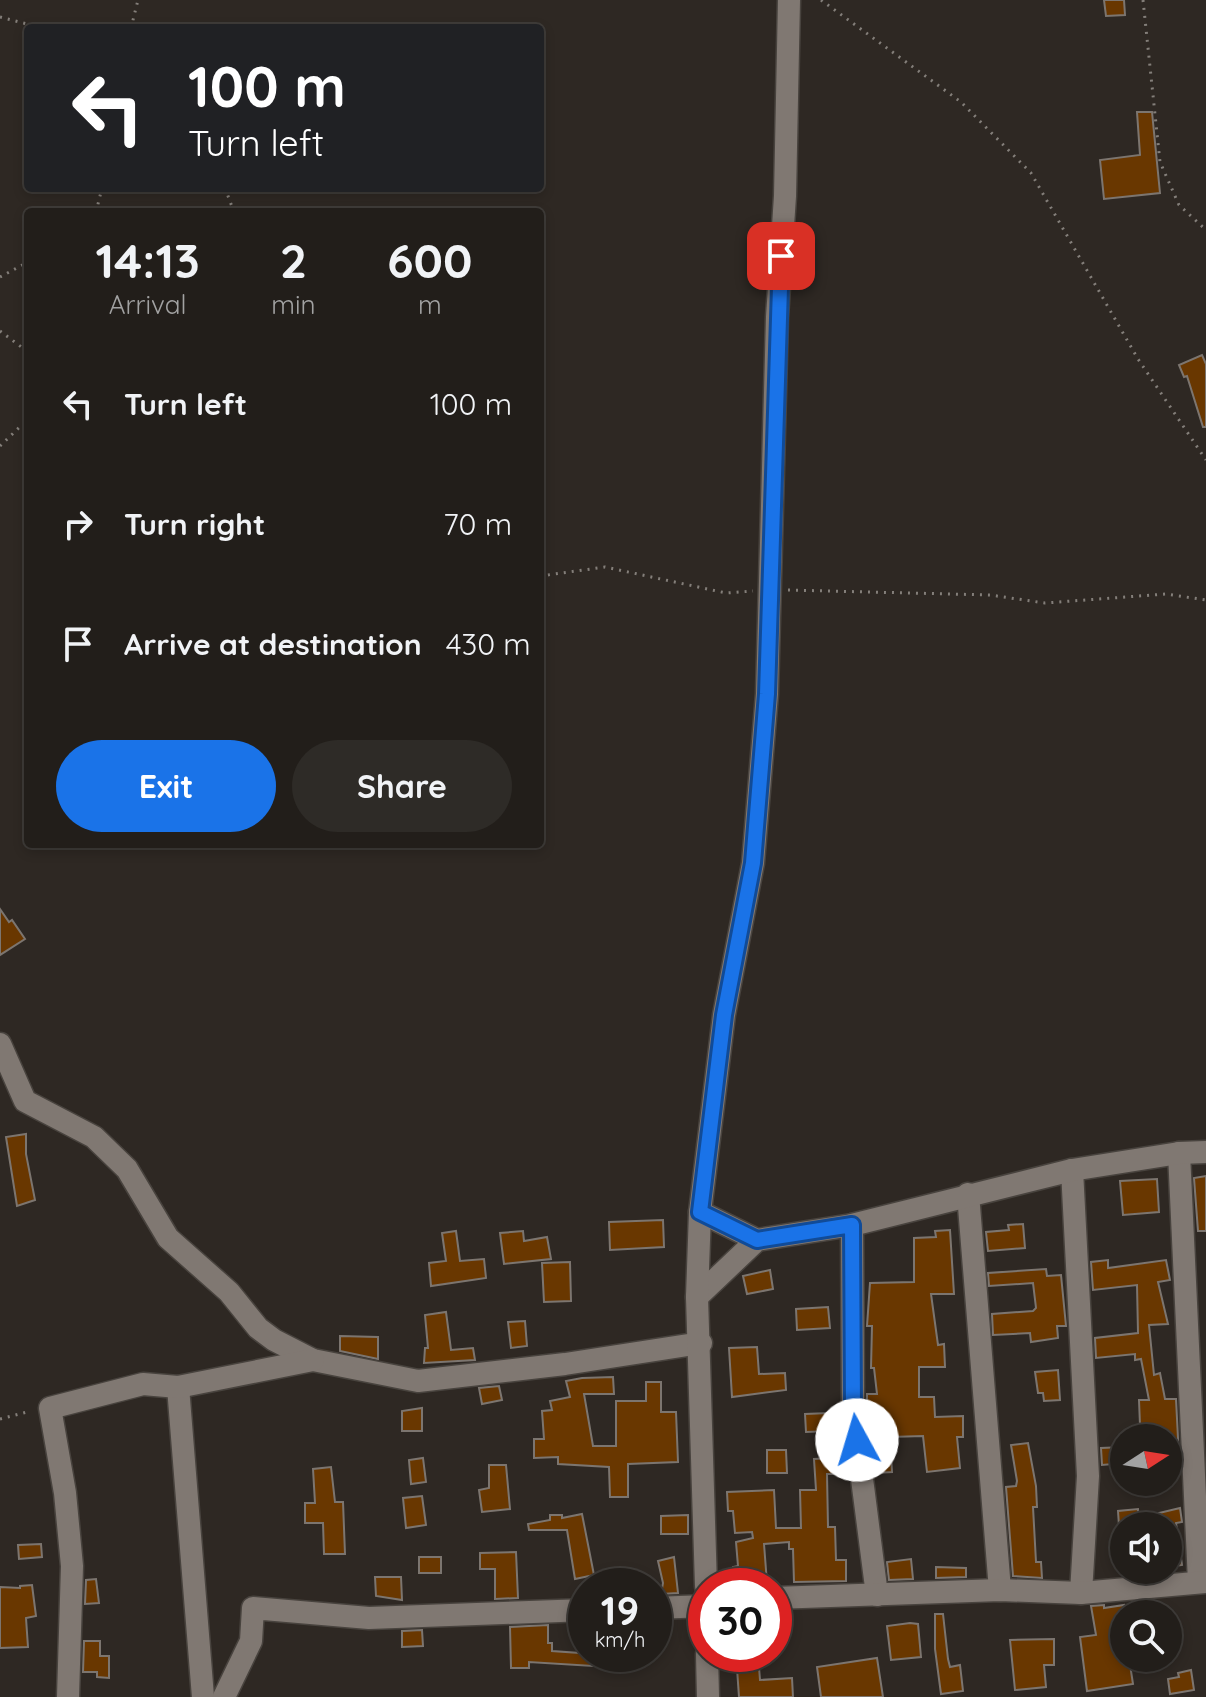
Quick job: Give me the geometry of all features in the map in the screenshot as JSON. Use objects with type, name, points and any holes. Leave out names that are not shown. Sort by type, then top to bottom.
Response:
[{"type":"street","points":[[706,1568],[701,1343],[697,1297],[700,1212],[724,1015],[753,863],[767,694],[789,0]]},
{"type":"street","points":[[0,1044],[25,1101]]},
{"type":"street","points":[[0,1096],[25,1101],[94,1137],[127,1169],[168,1238],[229,1292],[258,1328],[313,1360],[418,1381],[565,1364],[701,1343]]},
{"type":"street","points":[[697,1297],[757,1240],[852,1225],[1072,1170],[1179,1153],[1206,1152]]},
{"type":"street","points":[[792,1597],[1000,1590],[1081,1593],[1202,1582],[1179,1153]]},
{"type":"street","points":[[1072,1170],[1088,1476],[1081,1593]]},
{"type":"street","points":[[968,1194],[1000,1590]]},
{"type":"street","points":[[700,1212],[757,1240]]},
{"type":"street","points":[[852,1225],[853,1409],[877,1595]]},
{"type":"street","points":[[68,1697],[72,1566],[65,1493],[50,1408],[143,1384],[178,1387],[313,1360]]},
{"type":"street","points":[[178,1387],[203,1697]]},
{"type":"street","points":[[224,1697],[251,1641],[253,1608],[369,1618],[568,1611]]},
{"type":"street","points":[[707,1672],[708,1697]]},
{"type":"path","points":[[132,24],[138,0]]},
{"type":"path","points":[[821,0],[961,102],[1031,173],[1138,359],[1206,460]]},
{"type":"path","points":[[1143,0],[1160,162],[1179,205],[1206,230]]},
{"type":"path","points":[[0,17],[27,24]]},
{"type":"path","points":[[0,277],[24,264]]},
{"type":"path","points":[[0,331],[24,349]]},
{"type":"path","points":[[0,446],[24,423]]},
{"type":"path","points":[[544,575],[605,567],[726,593],[769,589],[990,595],[1045,603],[1166,594],[1206,600]]},
{"type":"path","points":[[0,1419],[50,1408]]},
{"type":"building","points":[[1104,0],[1124,0],[1125,15],[1106,16]]},
{"type":"building","points":[[1137,112],[1152,112],[1160,193],[1104,199],[1100,160],[1140,155]]},
{"type":"building","points":[[1202,355],[1206,364],[1206,427],[1203,427],[1187,376],[1184,377],[1179,365]]},
{"type":"building","points":[[0,909],[25,939],[0,955]]},
{"type":"building","points":[[26,1134],[26,1154],[35,1200],[17,1206],[6,1137]]},
{"type":"building","points":[[1206,1176],[1206,1231],[1198,1231],[1194,1178]]},
{"type":"building","points":[[1157,1179],[1159,1212],[1123,1215],[1120,1181]]},
{"type":"building","points":[[663,1220],[664,1247],[610,1250],[609,1222]]},
{"type":"building","points":[[1023,1224],[1025,1248],[988,1251],[986,1232],[1009,1230],[1008,1225]]},
{"type":"building","points":[[950,1230],[954,1294],[931,1294],[938,1345],[944,1344],[945,1367],[919,1367],[919,1397],[934,1397],[935,1417],[963,1416],[963,1437],[957,1437],[960,1468],[927,1472],[923,1436],[890,1437],[892,1472],[875,1473],[867,1407],[867,1394],[877,1394],[874,1368],[871,1368],[872,1326],[867,1326],[870,1283],[914,1282],[914,1238],[936,1237],[935,1231]]},
{"type":"building","points":[[456,1231],[460,1261],[484,1259],[486,1278],[431,1286],[429,1263],[446,1261],[442,1233]]},
{"type":"building","points":[[523,1231],[524,1241],[547,1237],[551,1259],[504,1264],[500,1233]]},
{"type":"building","points":[[1108,1260],[1108,1268],[1166,1260],[1170,1280],[1158,1282],[1168,1324],[1149,1325],[1154,1375],[1160,1373],[1165,1399],[1176,1399],[1177,1424],[1140,1424],[1139,1400],[1149,1400],[1141,1359],[1135,1360],[1135,1354],[1096,1358],[1095,1338],[1138,1333],[1137,1285],[1093,1290],[1091,1262]]},
{"type":"building","points":[[570,1262],[571,1301],[544,1302],[542,1263]]},
{"type":"building","points":[[1046,1269],[1047,1276],[1061,1275],[1066,1326],[1057,1326],[1058,1338],[1031,1342],[1030,1333],[993,1335],[992,1314],[1033,1311],[1036,1308],[1033,1283],[989,1286],[988,1273]]},
{"type":"building","points":[[770,1270],[773,1289],[747,1294],[743,1276]]},
{"type":"building","points":[[828,1307],[830,1328],[797,1330],[796,1309]]},
{"type":"building","points":[[446,1312],[451,1350],[473,1348],[475,1360],[424,1363],[425,1348],[428,1348],[425,1315]]},
{"type":"building","points":[[525,1321],[527,1346],[511,1348],[508,1322]]},
{"type":"building","points":[[340,1336],[378,1337],[378,1359],[340,1351]]},
{"type":"building","points":[[757,1347],[759,1374],[785,1373],[786,1390],[732,1397],[729,1348]]},
{"type":"building","points":[[1058,1370],[1060,1400],[1044,1401],[1043,1393],[1038,1393],[1035,1372]]},
{"type":"building","points":[[613,1377],[614,1394],[584,1394],[593,1446],[616,1446],[616,1401],[646,1401],[646,1382],[661,1382],[661,1412],[676,1412],[678,1462],[628,1464],[628,1497],[610,1497],[609,1467],[558,1464],[558,1457],[534,1458],[534,1439],[544,1439],[542,1411],[552,1410],[550,1401],[570,1397],[566,1381]]},
{"type":"building","points":[[499,1386],[502,1400],[482,1404],[479,1388]]},
{"type":"building","points":[[422,1408],[422,1431],[402,1431],[402,1411]]},
{"type":"building","points":[[829,1413],[831,1431],[806,1432],[805,1414]]},
{"type":"building","points":[[1028,1443],[1036,1486],[1037,1507],[1033,1507],[1036,1562],[1041,1562],[1042,1578],[1013,1576],[1006,1487],[1016,1486],[1017,1481],[1011,1445]]},
{"type":"building","points":[[1101,1448],[1110,1448],[1110,1464],[1102,1465]]},
{"type":"building","points":[[767,1450],[786,1450],[787,1473],[767,1473]]},
{"type":"building","points":[[423,1458],[426,1482],[411,1484],[409,1460]]},
{"type":"building","points":[[835,1458],[836,1474],[827,1474],[828,1527],[835,1527],[836,1560],[846,1560],[846,1581],[794,1582],[793,1549],[789,1549],[789,1542],[764,1544],[766,1568],[733,1568],[738,1566],[736,1542],[753,1538],[752,1532],[735,1533],[733,1511],[728,1511],[727,1492],[774,1490],[776,1528],[801,1528],[800,1490],[816,1490],[814,1459]]},
{"type":"building","points":[[489,1465],[506,1465],[510,1509],[482,1512],[479,1490],[489,1488]]},
{"type":"building","points":[[331,1467],[335,1502],[343,1502],[345,1554],[324,1554],[323,1523],[305,1523],[305,1503],[315,1503],[313,1469]]},
{"type":"building","points":[[422,1496],[426,1525],[406,1528],[403,1498]]},
{"type":"building","points":[[1138,1509],[1138,1512],[1118,1512]]},
{"type":"building","points":[[582,1514],[593,1568],[573,1568],[567,1530],[529,1530],[528,1524],[550,1520],[550,1515],[562,1515],[562,1518]]},
{"type":"building","points":[[688,1515],[688,1534],[661,1534],[661,1516]]},
{"type":"building","points":[[41,1544],[42,1557],[19,1559],[18,1545]]},
{"type":"building","points":[[516,1552],[518,1598],[495,1599],[495,1569],[480,1569],[480,1553]]},
{"type":"building","points":[[419,1557],[441,1557],[441,1573],[419,1573]]},
{"type":"building","points":[[674,1557],[678,1593],[672,1593],[672,1568],[660,1568],[658,1561]]},
{"type":"building","points":[[911,1559],[913,1579],[889,1580],[887,1562]]},
{"type":"building","points":[[936,1567],[966,1568],[966,1577],[936,1578]]},
{"type":"building","points":[[375,1577],[401,1577],[402,1600],[376,1596]]},
{"type":"building","points":[[96,1579],[99,1603],[85,1604],[86,1580]]},
{"type":"building","points":[[32,1585],[36,1616],[26,1618],[28,1647],[0,1648],[0,1587]]},
{"type":"building","points":[[1091,1606],[1110,1607],[1110,1672],[1131,1672],[1133,1684],[1087,1691],[1080,1637],[1096,1635]]},
{"type":"building","points":[[935,1614],[943,1614],[950,1667],[960,1665],[963,1691],[941,1694],[935,1649]]},
{"type":"building","points":[[918,1624],[921,1657],[891,1660],[887,1626]]},
{"type":"building","points":[[548,1625],[548,1643],[552,1643],[552,1651],[568,1652],[568,1664],[529,1662],[529,1668],[511,1668],[510,1627]]},
{"type":"building","points":[[422,1630],[423,1646],[402,1647],[402,1631]]},
{"type":"building","points":[[1054,1639],[1054,1665],[1044,1665],[1046,1687],[1015,1690],[1010,1640]]},
{"type":"building","points":[[84,1641],[100,1641],[100,1656],[109,1656],[109,1678],[97,1677],[97,1672],[83,1672]]},
{"type":"building","points":[[877,1658],[883,1697],[821,1697],[817,1667]]},
{"type":"building","points":[[1191,1670],[1194,1690],[1170,1694],[1168,1679]]},
{"type":"building","points":[[737,1672],[759,1672],[760,1680],[792,1678],[793,1697],[739,1697]]},
{"type":"route","points":[[781,256],[767,694],[753,863],[724,1015],[700,1212],[757,1240],[852,1225],[853,1409],[857,1440]]}]
